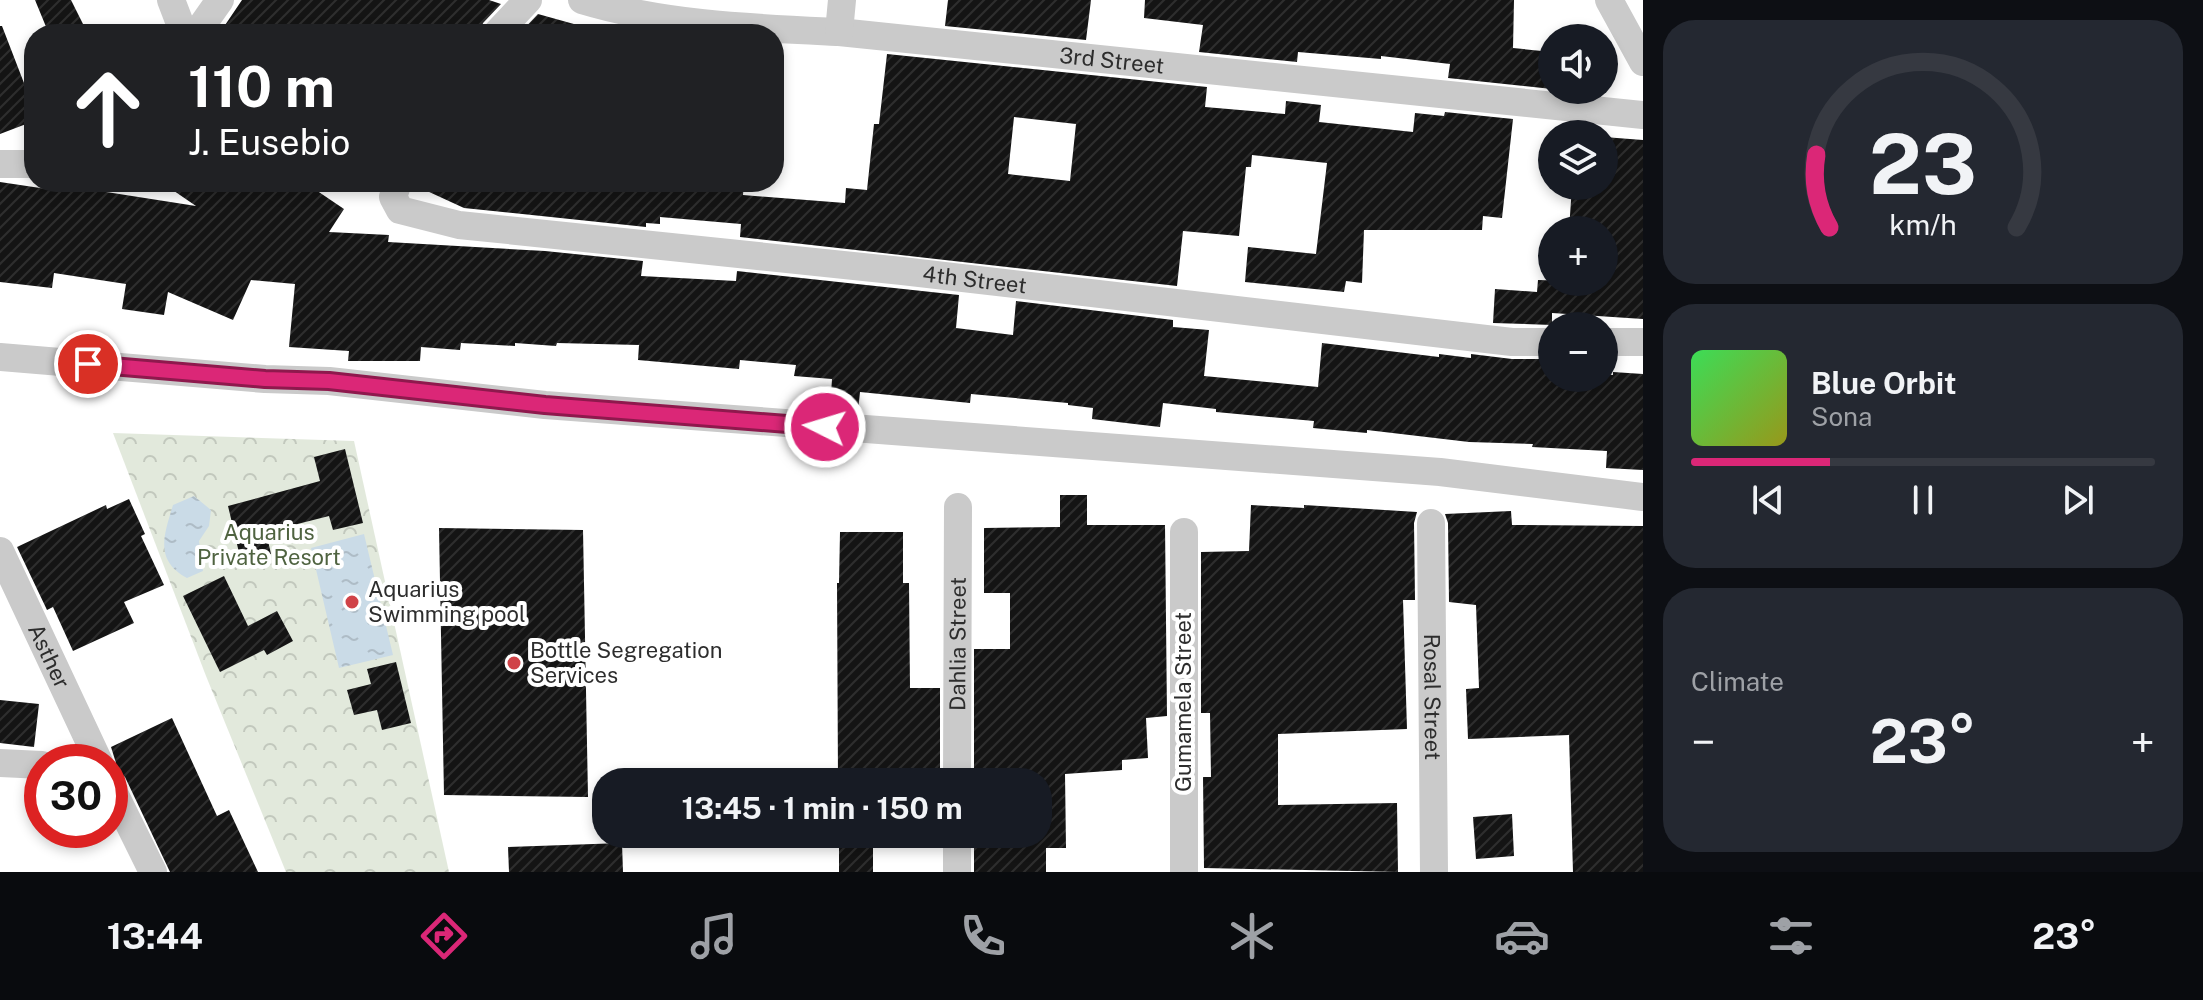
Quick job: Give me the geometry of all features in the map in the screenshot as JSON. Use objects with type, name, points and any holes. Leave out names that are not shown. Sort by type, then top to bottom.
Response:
[{"type":"street","points":[[171,0],[180,24]]},
{"type":"street","points":[[203,24],[220,0]]},
{"type":"street","points":[[505,24],[528,0]]},
{"type":"street","name":"3rd Street","points":[[582,0],[676,20],[715,24]]},
{"type":"street","points":[[839,32],[842,0]]},
{"type":"street","points":[[1609,0],[1643,62]]},
{"type":"street","name":"3rd Street","points":[[784,30],[839,32],[1643,115]]},
{"type":"street","points":[[0,164],[24,164]]},
{"type":"street","name":"4th Street","points":[[395,192],[393,197],[400,210],[459,225],[902,271],[1512,342],[1538,342]]},
{"type":"street","points":[[1618,342],[1643,342]]},
{"type":"street","points":[[0,357],[265,379],[329,381],[560,406],[1440,472],[1643,497]]},
{"type":"street","name":"Dahlia Street","points":[[957,768],[958,507]]},
{"type":"street","name":"Rosal Street","points":[[1431,523],[1434,872]]},
{"type":"street","name":"Gumamela Street","points":[[1184,532],[1184,872]]},
{"type":"street","name":"Asther","points":[[0,551],[91,744]]},
{"type":"street","points":[[0,763],[24,764]]},
{"type":"street","points":[[128,821],[153,872]]},
{"type":"street","points":[[957,848],[957,872]]},
{"type":"green space","name":"Aquarius Private Resort","points":[[113,433],[354,441],[449,872],[286,872],[206,676]]},
{"type":"water","points":[[194,496],[211,510],[209,526],[199,541],[203,571],[187,578],[170,563],[164,546],[173,505]]},
{"type":"water","name":"Aquarius Swimming pool","points":[[364,534],[393,655],[339,668],[311,548]]},
{"type":"building","points":[[35,0],[71,0],[83,24],[45,24]]},
{"type":"building","points":[[242,0],[489,0],[501,4],[483,24],[226,24]]},
{"type":"building","points":[[948,0],[1091,0],[1086,40],[945,26]]},
{"type":"building","points":[[1145,0],[1514,0],[1513,48],[1538,51],[1538,88],[1448,78],[1450,64],[1381,56],[1381,59],[1298,52],[1297,62],[1199,52],[1203,25],[1144,18]]},
{"type":"building","points":[[538,14],[574,24],[528,24]]},
{"type":"building","points":[[2,26],[24,83],[24,125],[0,134]]},
{"type":"building","points":[[887,54],[1207,87],[1205,107],[1285,114],[1286,101],[1321,105],[1319,122],[1413,132],[1415,113],[1444,116],[1445,112],[1513,119],[1502,218],[1483,216],[1482,230],[1364,230],[1362,283],[1346,281],[1344,292],[1245,282],[1248,247],[1316,254],[1327,163],[1252,155],[1251,167],[1246,167],[1239,236],[1183,231],[1177,286],[740,237],[741,224],[660,217],[660,224],[646,223],[646,227],[464,208],[429,192],[743,192],[743,195],[845,203],[846,188],[867,190],[874,124],[879,124]],"holes":[[[1014,117],[1076,124],[1070,181],[1008,174]]]},
{"type":"building","points":[[1618,138],[1643,140],[1643,319],[1618,317],[1618,312],[1538,312],[1538,325],[1493,323],[1495,289],[1537,292],[1538,280],[1538,296],[1618,296],[1618,216],[1570,216],[1571,200],[1618,200]]},
{"type":"building","points":[[0,182],[24,186],[24,192],[106,192],[196,206],[176,192],[319,192],[344,209],[329,232],[389,235],[388,242],[545,251],[643,261],[641,276],[736,281],[737,271],[959,295],[956,328],[1013,335],[1016,301],[1173,320],[1173,327],[1209,330],[1204,376],[1318,387],[1322,343],[1439,357],[1439,354],[1471,358],[1471,354],[1538,359],[1538,392],[1618,392],[1618,372],[1643,374],[1643,470],[1606,468],[1607,451],[1313,428],[1314,421],[1216,412],[1216,409],[1163,403],[1160,427],[1092,419],[1093,408],[1068,403],[971,394],[970,403],[860,392],[858,411],[830,409],[832,379],[794,376],[796,365],[740,360],[739,369],[638,360],[639,345],[461,343],[460,350],[421,347],[420,361],[348,361],[349,351],[289,347],[295,284],[251,280],[233,320],[168,292],[164,315],[122,309],[126,284],[54,273],[52,288],[0,282]]},
{"type":"building","points":[[345,449],[363,523],[333,530],[329,516],[266,532],[271,554],[241,561],[228,506],[320,481],[314,457]]},
{"type":"building","points":[[1060,495],[1087,495],[1087,525],[1165,525],[1167,716],[1146,718],[1148,758],[1122,760],[1122,770],[1065,774],[1066,848],[1052,848],[1052,768],[974,768],[974,649],[1010,649],[1010,593],[984,593],[984,528],[1060,527]]},
{"type":"building","points":[[129,499],[145,534],[141,536],[164,585],[124,602],[134,623],[73,651],[53,607],[47,610],[17,547],[106,505],[107,509]]},
{"type":"building","points":[[1251,505],[1417,512],[1414,523],[1415,600],[1403,600],[1407,729],[1278,734],[1278,805],[1397,803],[1398,872],[1204,868],[1203,777],[1211,777],[1210,713],[1201,713],[1201,552],[1249,551]]},
{"type":"building","points":[[1511,511],[1512,525],[1643,526],[1643,872],[1573,872],[1569,735],[1468,739],[1466,689],[1479,688],[1476,605],[1449,602],[1448,523],[1445,514]]},
{"type":"building","name":"Bottle Segregation Services","points":[[439,528],[583,530],[588,797],[444,795]]},
{"type":"building","points":[[840,532],[903,532],[903,583],[909,583],[910,688],[940,688],[940,768],[838,768]]},
{"type":"building","points":[[224,576],[248,626],[277,611],[293,641],[267,655],[264,650],[220,672],[183,596]]},
{"type":"building","points":[[396,662],[411,723],[382,730],[377,710],[354,715],[347,690],[371,684],[367,669]]},
{"type":"building","points":[[0,700],[39,704],[34,744],[0,743]]},
{"type":"building","points":[[172,718],[217,816],[229,810],[258,872],[170,872],[128,783],[128,744],[117,744]]},
{"type":"building","points":[[1512,814],[1514,856],[1476,859],[1473,817]]},
{"type":"building","points":[[592,844],[592,848],[622,848],[623,872],[509,872],[508,847]]},
{"type":"building","points":[[839,848],[873,848],[873,872],[839,872]]},
{"type":"building","points":[[974,848],[1046,848],[1046,872],[974,872]]},
{"type":"place","name":"Aquarius Swimming pool","points":[[352,602]]},
{"type":"place","name":"Bottle Segregation Services","points":[[514,663]]},
{"type":"route","points":[[88,364],[265,379],[329,381],[545,405],[825,427]]}]
